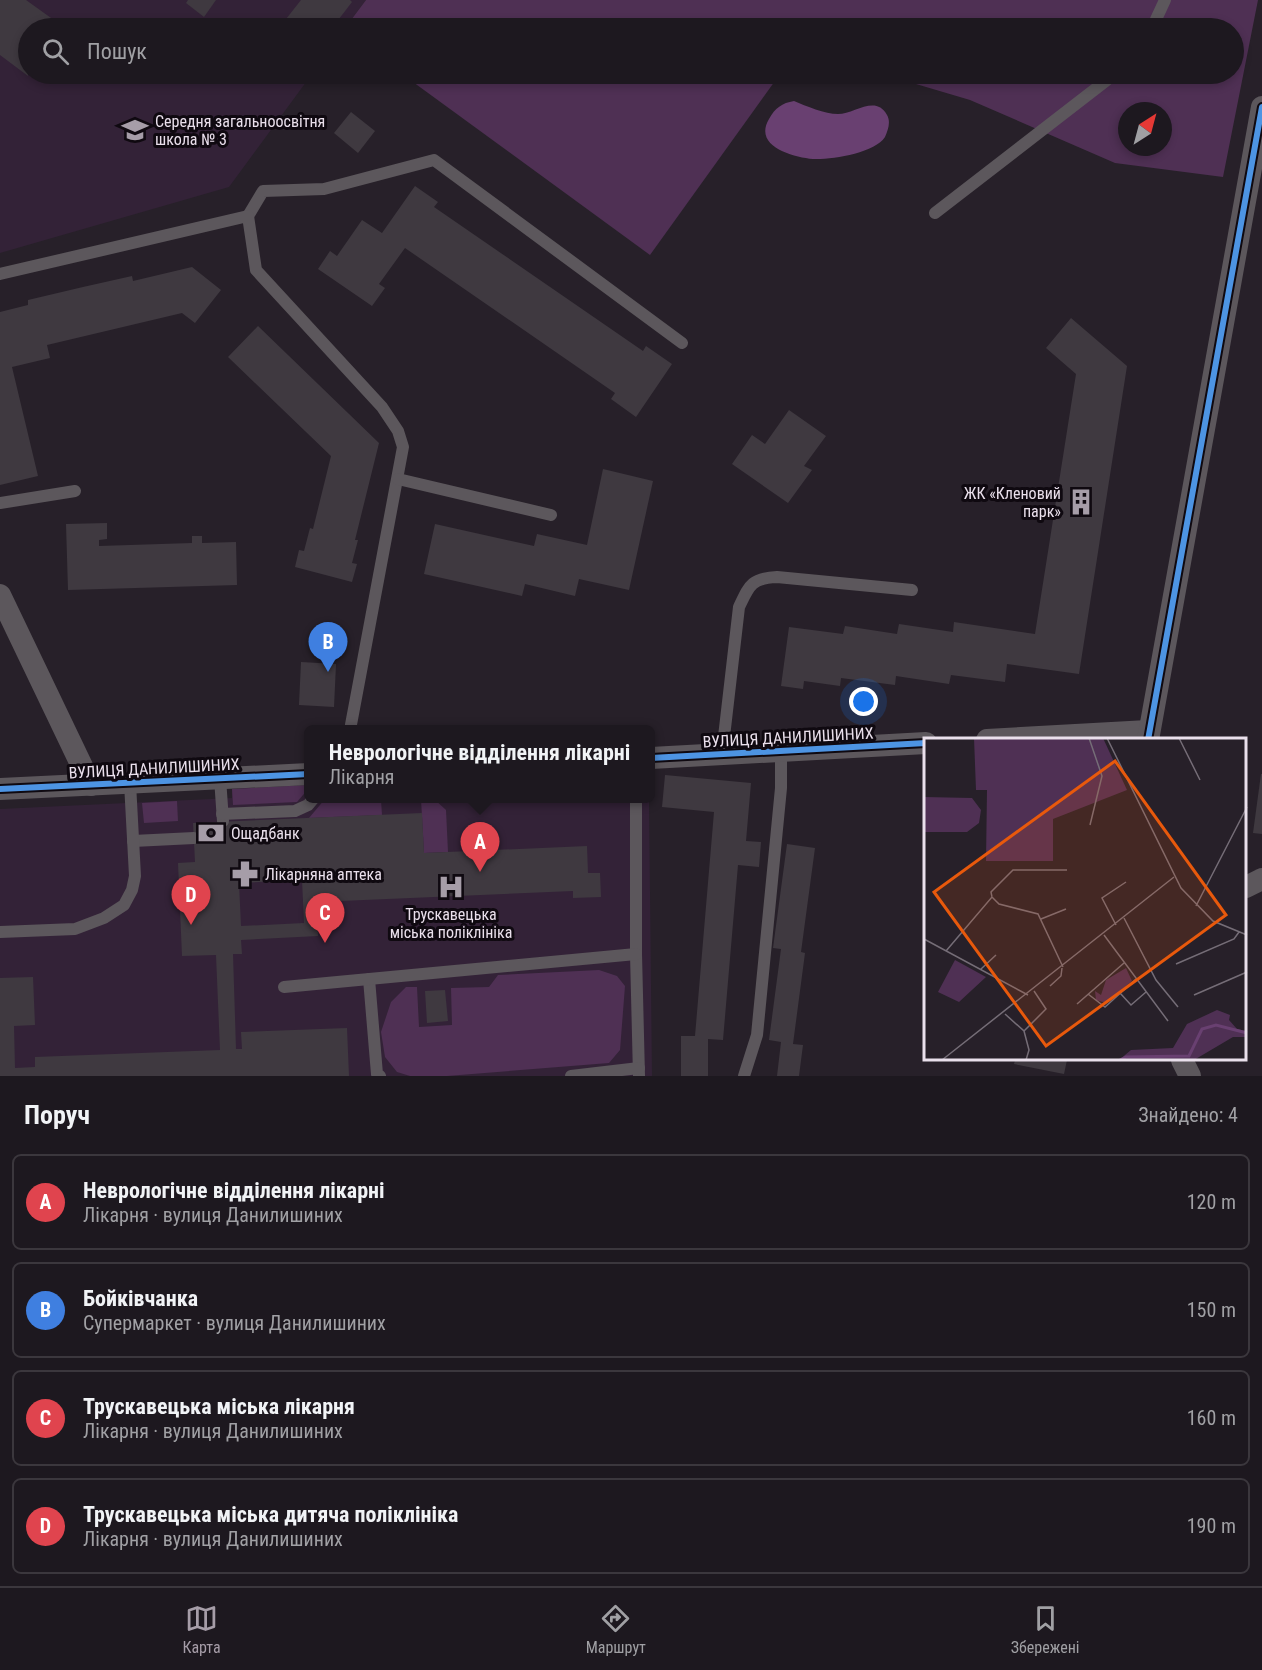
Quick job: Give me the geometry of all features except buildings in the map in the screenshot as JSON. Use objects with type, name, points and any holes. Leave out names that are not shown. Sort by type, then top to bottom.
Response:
[{"type":"street","points":[[1051,738],[1148,735],[1262,107]]},
{"type":"street","points":[[0,596],[91,785]]},
{"type":"street","name":"ВУЛИЦЯ ДАНИЛИШИНИХ","points":[[655,758],[924,743]]},
{"type":"street","name":"ВУЛИЦЯ ДАНИЛИШИНИХ","points":[[0,789],[304,774]]},
{"type":"street","points":[[1247,887],[1262,879]]},
{"type":"street","points":[[1183,1061],[1190,1076]]},
{"type":"lane","points":[[1156,18],[1164,0]]},
{"type":"lane","points":[[935,213],[1102,84]]},
{"type":"lane","points":[[351,725],[403,447],[398,431],[382,407],[256,270],[248,216],[263,191],[324,189],[434,160],[682,343]]},
{"type":"lane","points":[[0,274],[248,216]]},
{"type":"lane","points":[[398,479],[550,515]]},
{"type":"lane","points":[[0,503],[75,491]]},
{"type":"lane","points":[[722,754],[739,607],[749,586],[762,578],[777,578],[912,590]]},
{"type":"lane","points":[[744,1076],[757,1035],[781,788],[781,752]]},
{"type":"lane","points":[[220,778],[222,818],[295,811],[310,803]]},
{"type":"lane","points":[[0,932],[75,929],[104,918],[124,905],[132,890],[135,876],[130,783]]},
{"type":"lane","points":[[571,1076],[639,1072],[636,803]]},
{"type":"lane","points":[[134,841],[194,838]]},
{"type":"lane","points":[[284,987],[636,954]]},
{"type":"lane","points":[[369,979],[377,1074],[380,1076]]},
{"type":"shaded area","name":"Середня загальноосвітня школа № 3","points":[[0,0],[366,0],[352,18],[18,18],[18,84],[305,84],[229,187],[0,253]]},
{"type":"shaded area","points":[[366,0],[1258,0],[1244,71],[1244,18],[352,18]]},
{"type":"shaded area","points":[[416,84],[773,84],[650,255]]},
{"type":"shaded area","points":[[916,84],[1241,84],[1223,177],[1115,163],[970,100]]},
{"type":"shaded area","points":[[794,101],[833,114],[871,105],[877,106],[887,115],[889,123],[887,132],[880,143],[841,157],[813,159],[786,153],[770,143],[765,128],[776,109]]},
{"type":"shaded area","points":[[304,785],[304,803],[649,803],[652,1076],[0,1076],[0,809],[232,798],[232,789]]},
{"type":"shaded area","points":[[304,785],[304,794],[297,802],[233,805],[232,789]]},
{"type":"shaded area","points":[[177,801],[178,821],[144,823],[142,803]]},
{"type":"shaded area","points":[[322,803],[381,803],[382,815],[309,818]]},
{"type":"shaded area","points":[[421,803],[438,803],[446,810],[448,852],[424,853]]},
{"type":"shaded area","points":[[599,970],[617,976],[625,986],[620,1050],[609,1063],[447,1076],[410,1076],[397,1072],[385,1057],[381,1032],[391,1002],[406,987],[417,987],[419,1027],[452,1025],[451,988],[489,987],[498,975]]},
{"type":"cycle path","points":[[1148,738],[1262,107]]},
{"type":"cycle path","points":[[655,758],[924,743]]},
{"type":"cycle path","points":[[0,789],[304,774]]},
{"type":"place","name":"Середня загальноосвітня школа № 3","points":[[135,130]]},
{"type":"place","name":"ЖК «Кленовий парк»","points":[[1081,502]]},
{"type":"place","name":"Бойківчанка","points":[[328,672]]},
{"type":"place","name":"Ощадбанк","points":[[211,833]]},
{"type":"place","name":"Неврологічне відділення лікарні","points":[[480,872]]},
{"type":"place","name":"Лікарняна аптека","points":[[245,874]]},
{"type":"place","name":"Трускавецька міська поліклініка","points":[[451,887]]},
{"type":"place","name":"Трускавецька міська дитяча поліклініка","points":[[191,925]]},
{"type":"place","name":"Трускавецька міська лікарня","points":[[325,943]]}]
